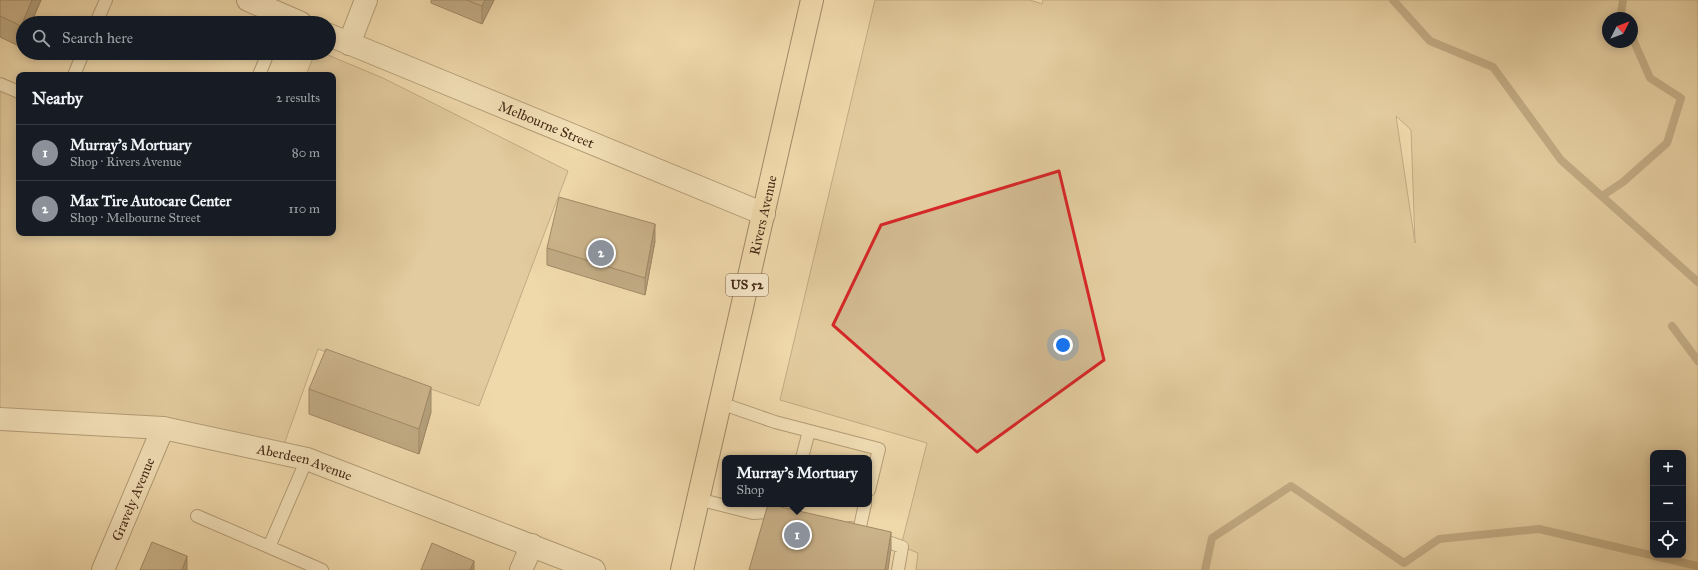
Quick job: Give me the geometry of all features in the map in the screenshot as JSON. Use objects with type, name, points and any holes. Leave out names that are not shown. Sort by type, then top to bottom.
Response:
[{"type":"main road","name":"Rivers Avenue","points":[[682,570],[812,0]]},
{"type":"street","points":[[248,0],[280,16]]},
{"type":"street","points":[[349,44],[366,0]]},
{"type":"street","name":"Melbourne Street","points":[[336,38],[764,214]]},
{"type":"street","name":"Aberdeen Avenue","points":[[0,419],[163,428],[307,459],[594,570]]},
{"type":"street","name":"Gravely Avenue","points":[[103,570],[163,428]]},
{"type":"street","points":[[521,570],[532,545]]},
{"type":"lane","points":[[99,16],[106,0]]},
{"type":"lane","points":[[75,72],[80,60]]},
{"type":"lane","points":[[260,72],[265,60]]},
{"type":"lane","points":[[0,84],[16,91]]},
{"type":"lane","points":[[720,403],[809,431],[879,448],[872,477]]},
{"type":"lane","points":[[803,455],[809,431]]},
{"type":"lane","points":[[269,547],[307,459]]},
{"type":"lane","points":[[698,499],[722,505]]},
{"type":"lane","points":[[729,507],[753,513],[791,509]]},
{"type":"lane","points":[[859,531],[864,507]]},
{"type":"lane","points":[[197,516],[322,570]]},
{"type":"lane","points":[[838,525],[902,547],[898,570]]},
{"type":"highlighted area","points":[[1059,171],[1104,360],[977,452],[833,325],[881,225]]},
{"type":"shaded area","points":[[875,0],[1030,0],[1042,4],[1043,0],[1698,0],[1698,570],[916,570],[918,553],[901,546],[927,443],[780,400]],"holes":[[[1396,116],[1411,130],[1415,243]]]},
{"type":"shaded area","points":[[336,58],[383,78],[568,171],[479,406],[318,349],[281,453],[0,419],[0,91],[16,97],[16,236],[336,236],[336,72],[307,72],[312,60],[336,60]]},
{"type":"building","points":[[0,0],[32,0],[25,16],[16,16],[16,24],[0,16]]},
{"type":"building","points":[[467,0],[485,0],[482,6]]},
{"type":"building","points":[[559,197],[655,224],[645,278],[547,248]]},
{"type":"building","points":[[326,349],[431,387],[419,429],[309,389]]},
{"type":"building","points":[[767,507],[781,507],[891,532],[885,570],[749,570]]},
{"type":"building","points":[[152,542],[187,556],[182,570],[140,570]]},
{"type":"building","points":[[432,543],[474,561],[470,570],[421,570]]},
{"type":"waterway","points":[[1393,0],[1430,41],[1493,67],[1561,160],[1698,282]]},
{"type":"waterway","points":[[1621,12],[1623,0]]},
{"type":"waterway","points":[[1602,196],[1623,182],[1667,143],[1681,98],[1650,78],[1637,48]]},
{"type":"waterway","points":[[1672,326],[1698,361]]},
{"type":"waterway","points":[[1205,570],[1212,538],[1291,486],[1404,563],[1439,539],[1539,529],[1698,566]]},
{"type":"place","name":"Max Tire Autocare Center","points":[[601,253]]},
{"type":"place","name":"Murray's Mortuary","points":[[797,535]]}]
